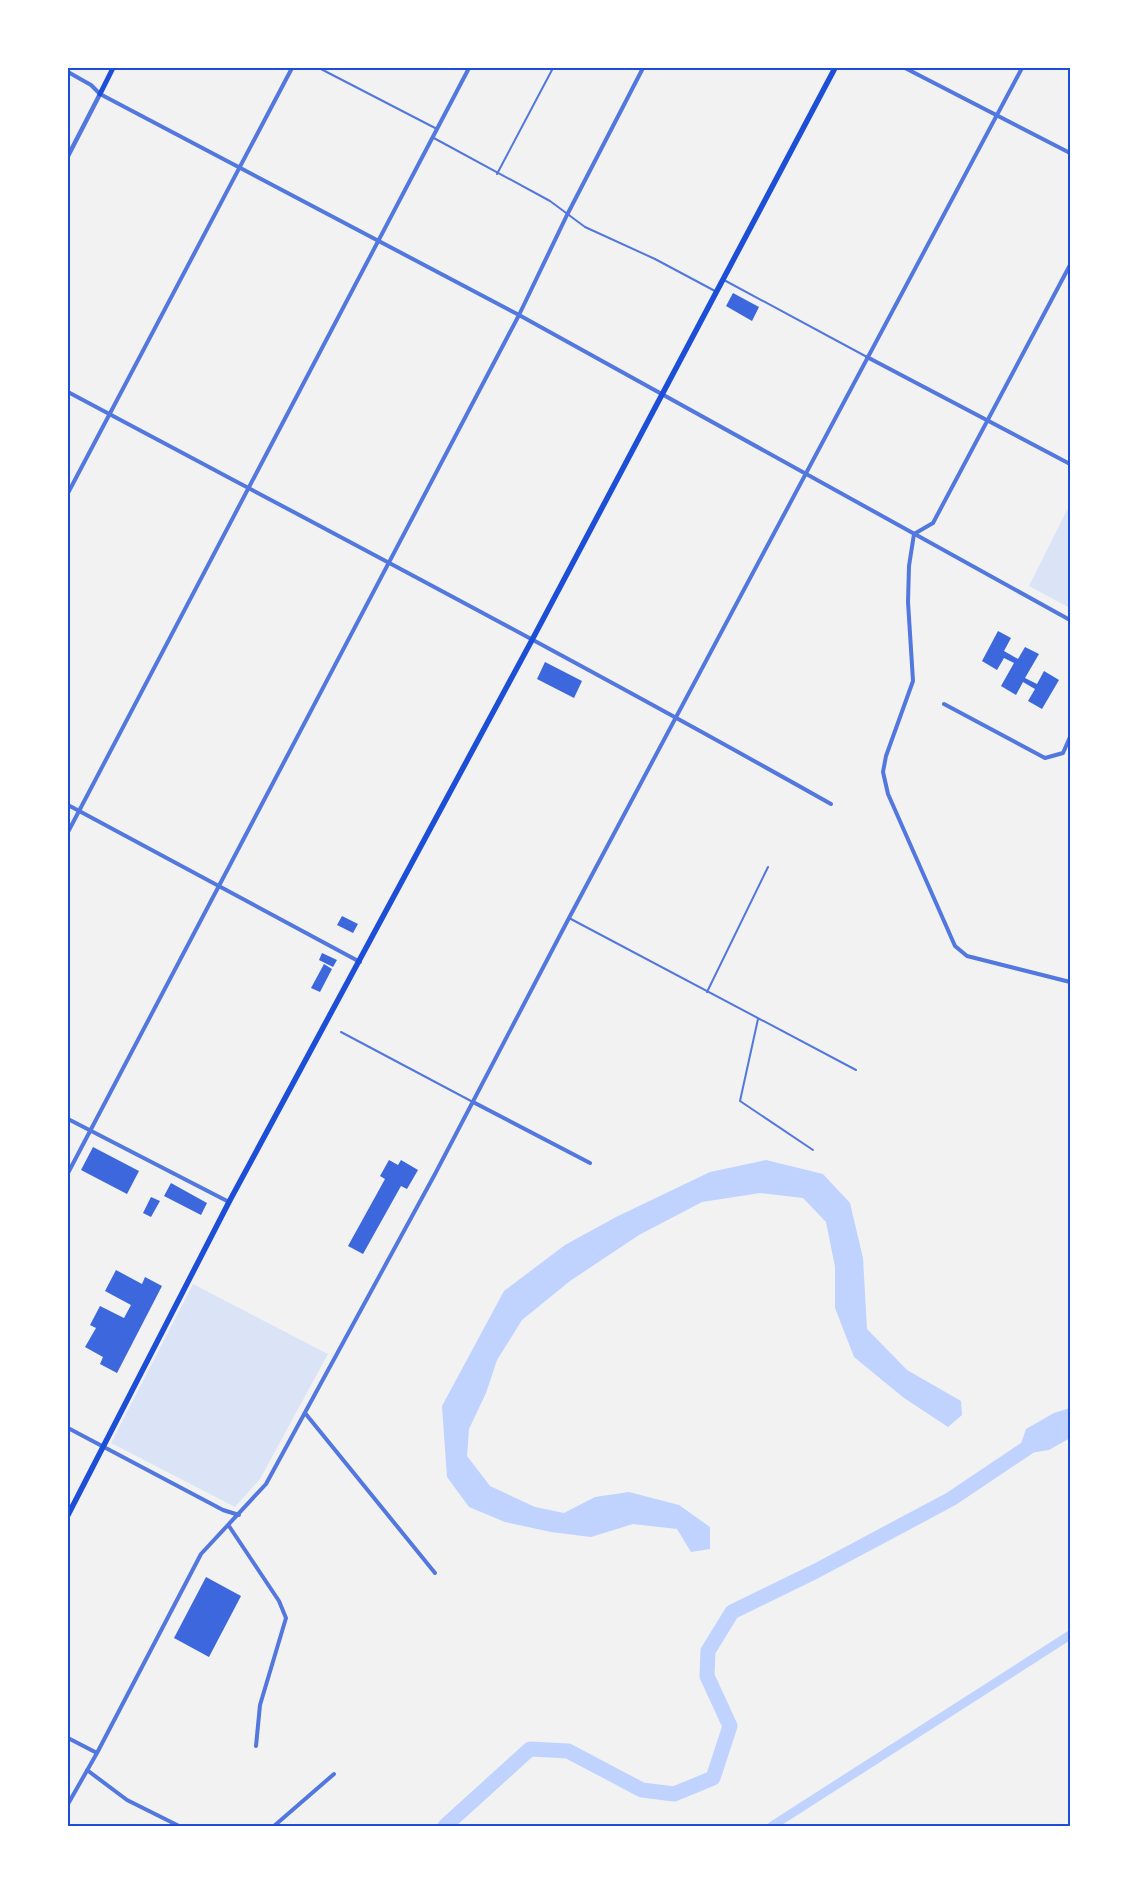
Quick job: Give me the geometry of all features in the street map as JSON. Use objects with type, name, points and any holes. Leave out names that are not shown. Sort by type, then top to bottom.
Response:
[{"type":"main road","points":[[100,94],[113,68]]},
{"type":"main road","points":[[68,1515],[229,1202],[360,962],[835,68]]},
{"type":"street","points":[[68,493],[292,68]]},
{"type":"street","points":[[68,832],[469,68]]},
{"type":"street","points":[[68,1173],[519,315],[567,215],[643,68]]},
{"type":"street","points":[[905,68],[1070,153]]},
{"type":"street","points":[[68,1804],[97,1753],[201,1554],[266,1484],[473,1102],[676,716],[1022,68]]},
{"type":"street","points":[[68,72],[91,85],[100,94],[519,315],[1070,620]]},
{"type":"street","points":[[68,156],[100,94]]},
{"type":"street","points":[[914,534],[933,523],[1070,265]]},
{"type":"street","points":[[868,357],[1070,464]]},
{"type":"street","points":[[68,392],[676,716],[832,804]]},
{"type":"street","points":[[914,534],[909,566],[908,602],[914,680],[886,756],[883,772],[888,794],[955,946],[967,956],[1070,982]]},
{"type":"street","points":[[944,704],[1045,758],[1063,753],[1070,737]]},
{"type":"street","points":[[68,805],[360,962]]},
{"type":"street","points":[[473,1102],[590,1163]]},
{"type":"street","points":[[68,1119],[229,1202]]},
{"type":"street","points":[[305,1412],[435,1573]]},
{"type":"street","points":[[68,1428],[223,1510],[239,1515]]},
{"type":"street","points":[[228,1526],[279,1601],[286,1618],[260,1705],[256,1746]]},
{"type":"street","points":[[68,1738],[97,1753]]},
{"type":"street","points":[[87,1770],[113,1787],[120,1795],[179,1826]]},
{"type":"street","points":[[274,1826],[334,1774]]},
{"type":"lane","points":[[319,68],[437,129]]},
{"type":"lane","points":[[497,174],[553,68]]},
{"type":"lane","points":[[432,137],[497,174],[550,201],[584,226],[655,259],[716,291]]},
{"type":"lane","points":[[722,279],[868,357]]},
{"type":"lane","points":[[707,992],[768,867]]},
{"type":"lane","points":[[569,918],[856,1070]]},
{"type":"lane","points":[[758,1019],[740,1101],[813,1150]]},
{"type":"lane","points":[[341,1032],[473,1102]]},
{"type":"shaded area","points":[[1070,504],[1070,608],[1029,586]]},
{"type":"shaded area","points":[[193,1284],[328,1354],[260,1479],[235,1507],[111,1443]]},
{"type":"water","points":[[766,1160],[823,1174],[850,1203],[863,1258],[867,1329],[907,1370],[961,1401],[962,1415],[948,1427],[904,1398],[854,1357],[835,1308],[835,1267],[826,1222],[803,1198],[760,1193],[702,1202],[639,1235],[570,1281],[522,1320],[497,1360],[486,1393],[469,1429],[467,1456],[490,1486],[535,1507],[564,1513],[595,1497],[629,1492],[679,1505],[710,1527],[710,1549],[691,1552],[677,1529],[633,1524],[591,1537],[551,1532],[505,1522],[469,1507],[447,1477],[442,1406],[504,1291],[565,1245],[616,1217],[710,1172]]},
{"type":"water","points":[[1070,1408],[1070,1438],[1049,1450],[1017,1455],[1026,1429],[1054,1413]]},
{"type":"building","points":[[733,293],[759,307],[752,321],[726,306]]},
{"type":"building","points":[[998,631],[1011,638],[1004,651],[1018,659],[1025,647],[1039,654],[1025,678],[1037,684],[1044,671],[1059,680],[1042,709],[1028,701],[1035,689],[1023,682],[1016,695],[1001,686],[1014,663],[1004,658],[997,670],[982,661]]},
{"type":"building","points":[[545,662],[582,681],[574,698],[537,679]]},
{"type":"building","points":[[342,916],[358,924],[353,933],[337,925]]},
{"type":"building","points":[[322,953],[337,960],[333,967],[319,960]]},
{"type":"building","points":[[324,964],[332,969],[320,992],[311,988]]},
{"type":"building","points":[[93,1147],[139,1171],[127,1194],[81,1170]]},
{"type":"building","points":[[389,1160],[398,1165],[401,1160],[418,1170],[407,1189],[401,1186],[363,1254],[348,1246],[385,1179],[380,1176]]},
{"type":"building","points":[[171,1183],[207,1203],[201,1215],[164,1196]]},
{"type":"building","points":[[151,1197],[160,1201],[151,1217],[143,1213]]},
{"type":"building","points":[[116,1270],[142,1284],[145,1277],[162,1286],[117,1373],[100,1364],[103,1357],[85,1347],[96,1328],[90,1325],[100,1306],[124,1318],[131,1305],[105,1291]]},
{"type":"building","points":[[206,1577],[241,1596],[209,1657],[174,1638]]},
{"type":"waterway","points":[[445,1826],[530,1749],[568,1751],[642,1790],[674,1794],[713,1778],[730,1726],[707,1676],[708,1651],[732,1612],[816,1571],[951,1499],[1033,1444]]},
{"type":"waterway","points":[[772,1826],[1070,1635]]}]
